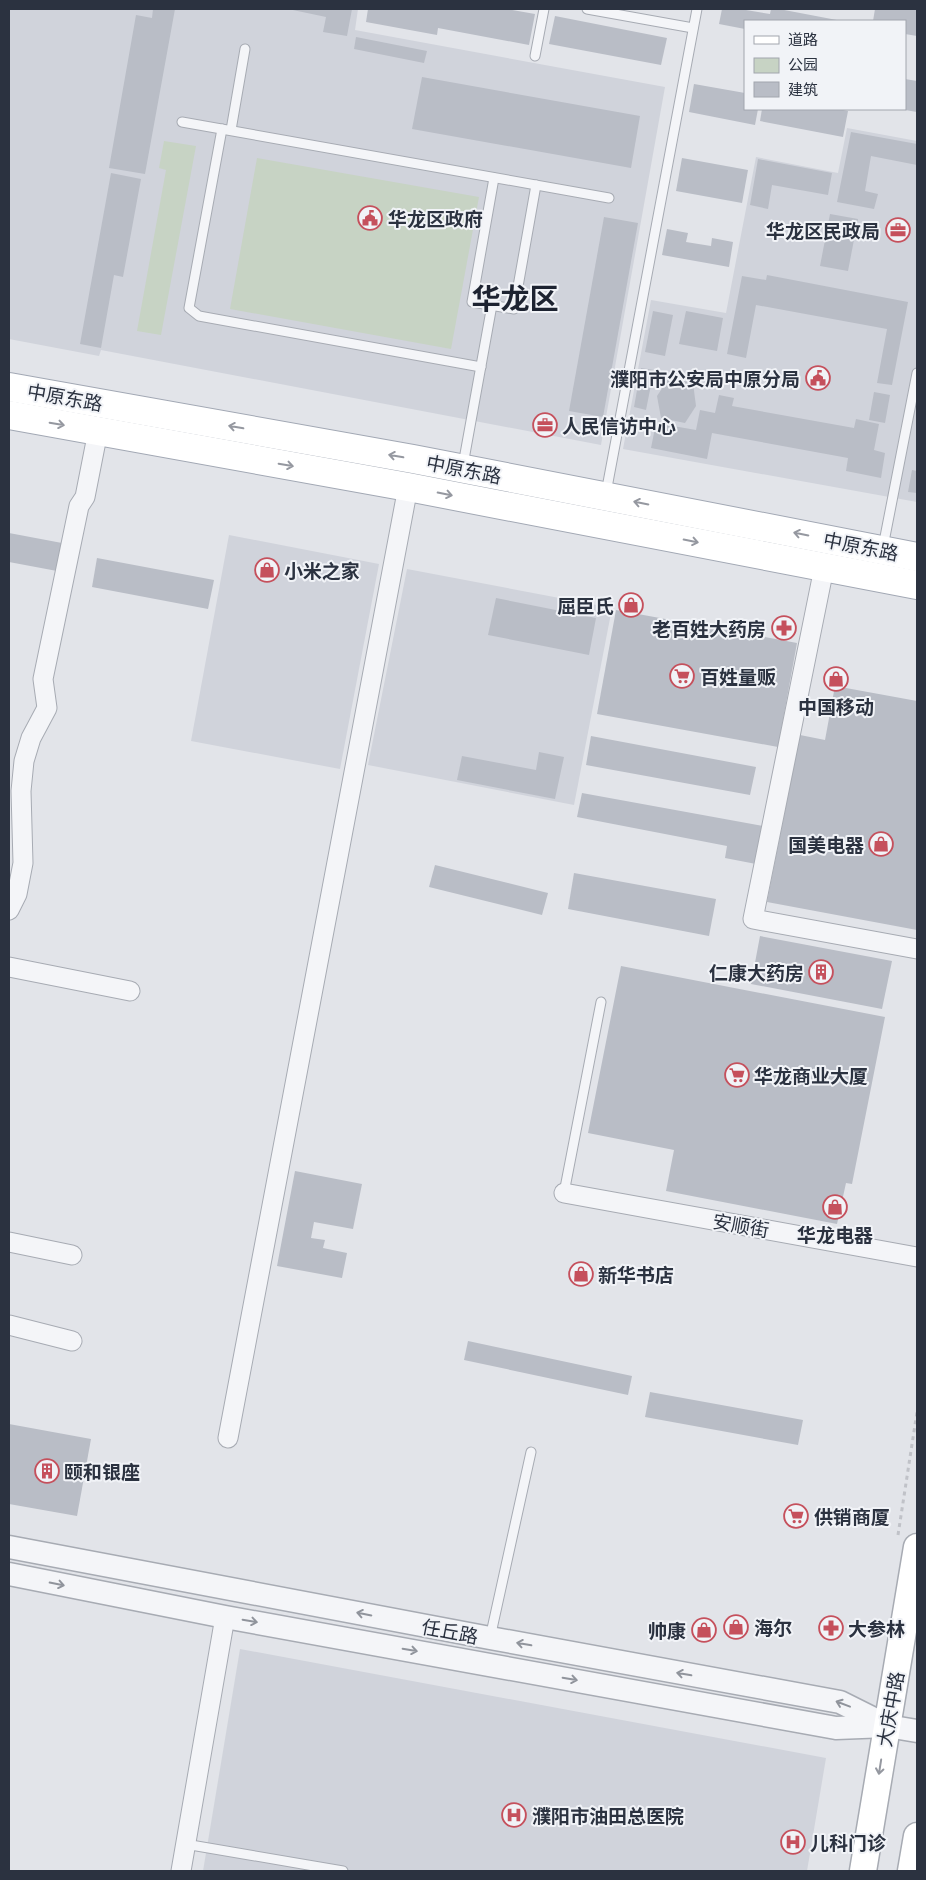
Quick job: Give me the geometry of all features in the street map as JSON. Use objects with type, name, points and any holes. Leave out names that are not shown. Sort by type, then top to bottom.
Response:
[{"type":"main road","name":"中原东路","points":[[9,387],[463,468],[917,557]]},
{"type":"main road","name":"中原东路","points":[[9,415],[408,487],[905,583]]},
{"type":"main road","points":[[905,583],[917,597]]},
{"type":"main road","name":"大庆中路","points":[[862,1871],[887,1726],[907,1543]]},
{"type":"main road","points":[[911,1871],[917,1836]]},
{"type":"street","points":[[9,910],[17,894],[23,862],[21,791],[24,761],[31,738],[47,708],[43,679],[78,506],[85,497],[98,431]]},
{"type":"street","points":[[228,1438],[408,487]]},
{"type":"street","points":[[824,568],[753,920],[917,949]]},
{"type":"street","points":[[9,967],[130,990]]},
{"type":"street","name":"安顺街","points":[[564,1193],[917,1257]]},
{"type":"street","points":[[9,1242],[72,1255]]},
{"type":"street","points":[[9,1325],[72,1341]]},
{"type":"street","name":"任丘路","points":[[9,1547],[840,1702],[887,1726]]},
{"type":"street","name":"任丘路","points":[[9,1574],[225,1617],[836,1728],[887,1726],[917,1731]]},
{"type":"street","points":[[181,1871],[225,1617]]},
{"type":"lane","points":[[535,56],[544,9]]},
{"type":"lane","points":[[587,9],[693,28]]},
{"type":"lane","points":[[605,496],[697,9]]},
{"type":"lane","points":[[245,49],[189,308],[199,316],[481,367]]},
{"type":"lane","points":[[182,122],[609,198]]},
{"type":"lane","points":[[494,178],[472,302],[514,309],[536,185]]},
{"type":"lane","points":[[463,468],[492,305]]},
{"type":"lane","points":[[882,550],[917,373]]},
{"type":"lane","points":[[564,1193],[601,1002]]},
{"type":"lane","points":[[490,1638],[530,1452]]},
{"type":"lane","points":[[185,1844],[342,1871]]},
{"type":"path","points":[[907,1543],[917,1412]]},
{"type":"shaded area","name":"华龙区政府","points":[[9,9],[358,9],[355,30],[665,87],[601,445],[101,350],[99,356],[9,339]]},
{"type":"shaded area","points":[[847,128],[917,141],[917,502],[623,449],[651,300],[726,313],[756,157],[838,173]]},
{"type":"shaded area","points":[[229,535],[379,564],[340,769],[191,741]]},
{"type":"shaded area","points":[[407,569],[612,608],[574,805],[368,765]]},
{"type":"shaded area","name":"濮阳市油田总医院","points":[[240,1649],[826,1758],[807,1871],[203,1871]]},
{"type":"green space","points":[[164,141],[196,146],[161,335],[137,331],[166,170],[159,168]]},
{"type":"green space","points":[[257,158],[479,197],[451,349],[230,309]]},
{"type":"building","points":[[153,9],[175,9],[145,174],[109,168],[136,15],[152,18]]},
{"type":"building","points":[[288,9],[352,9],[347,36],[323,32],[326,17]]},
{"type":"building","points":[[368,9],[507,9],[535,14],[529,45],[438,28],[437,35],[366,22]]},
{"type":"building","points":[[722,9],[740,9],[770,14],[771,9],[779,9],[837,20],[744,20],[744,29],[719,24]]},
{"type":"building","points":[[875,9],[917,9],[917,36],[906,34],[906,20],[873,20]]},
{"type":"building","points":[[555,16],[667,38],[661,65],[549,44]]},
{"type":"building","points":[[356,37],[427,51],[424,63],[354,49]]},
{"type":"building","points":[[422,77],[640,116],[631,168],[412,129]]},
{"type":"building","points":[[906,79],[917,81],[917,112],[905,110]]},
{"type":"building","points":[[694,84],[744,93],[744,110],[758,110],[755,125],[689,112]]},
{"type":"building","points":[[762,110],[848,111],[843,137],[760,121]]},
{"type":"building","points":[[851,132],[917,144],[917,165],[871,156],[865,191],[878,194],[874,209],[837,202]]},
{"type":"building","points":[[682,158],[748,170],[742,203],[676,191]]},
{"type":"building","points":[[758,159],[832,173],[828,195],[772,185],[768,209],[750,205]]},
{"type":"building","points":[[111,173],[141,179],[123,277],[114,275],[101,348],[80,344]]},
{"type":"building","points":[[830,214],[858,219],[848,271],[820,266]]},
{"type":"building","points":[[604,217],[638,223],[603,417],[569,411]]},
{"type":"building","points":[[667,229],[688,233],[686,242],[711,246],[712,238],[733,242],[729,267],[662,255]]},
{"type":"building","points":[[767,275],[908,302],[892,385],[877,383],[887,329],[756,305],[746,358],[727,354],[742,276],[766,280]]},
{"type":"building","points":[[653,311],[673,315],[665,356],[645,352]]},
{"type":"building","points":[[686,311],[723,318],[717,351],[679,344]]},
{"type":"building","points":[[641,368],[654,370],[646,410],[634,407]]},
{"type":"building","points":[[669,378],[693,383],[696,406],[685,423],[661,418],[657,396]]},
{"type":"building","points":[[874,392],[890,395],[885,423],[869,420]]},
{"type":"building","points":[[719,395],[734,398],[732,406],[854,428],[856,419],[879,424],[874,450],[885,453],[881,478],[846,471],[848,458],[712,433],[707,459],[651,448],[656,423],[696,430],[700,410],[715,413]]},
{"type":"building","points":[[912,470],[917,471],[917,493],[908,492]]},
{"type":"building","points":[[9,533],[62,543],[57,571],[9,562]]},
{"type":"building","points":[[97,558],[214,580],[208,609],[92,587]]},
{"type":"building","points":[[496,598],[596,618],[589,655],[488,635]]},
{"type":"building","name":"百姓量贩","points":[[616,610],[797,643],[778,747],[597,714]]},
{"type":"building","points":[[835,686],[917,701],[917,930],[767,902],[800,735],[825,740]]},
{"type":"building","points":[[591,736],[756,767],[750,795],[586,765]]},
{"type":"building","points":[[539,752],[564,757],[555,799],[457,780],[462,756],[536,770]]},
{"type":"building","points":[[582,793],[763,826],[756,864],[725,858],[727,846],[577,817]]},
{"type":"building","points":[[435,865],[548,893],[542,915],[429,887]]},
{"type":"building","points":[[574,873],[716,899],[709,936],[568,909]]},
{"type":"building","name":"仁康大药房","points":[[760,936],[892,961],[882,1009],[751,984]]},
{"type":"building","name":"华龙商业大厦","points":[[621,966],[885,1017],[852,1184],[846,1183],[837,1224],[666,1191],[674,1150],[588,1133]]},
{"type":"building","points":[[295,1171],[362,1184],[353,1229],[314,1222],[311,1238],[325,1240],[323,1248],[347,1253],[342,1278],[277,1266]]},
{"type":"building","points":[[468,1341],[632,1376],[628,1395],[464,1360]]},
{"type":"building","points":[[650,1392],[803,1420],[798,1445],[645,1417]]},
{"type":"building","name":"颐和银座","points":[[9,1424],[91,1439],[77,1516],[9,1504]]},
{"type":"place","name":"华龙区政府","points":[[370,218]]},
{"type":"place","name":"华龙区民政局","points":[[898,230]]},
{"type":"place","name":"濮阳市公安局中原分局","points":[[818,378]]},
{"type":"place","name":"人民信访中心","points":[[545,425]]},
{"type":"place","name":"小米之家","points":[[267,570]]},
{"type":"place","name":"屈臣氏","points":[[631,605]]},
{"type":"place","name":"老百姓大药房","points":[[784,628]]},
{"type":"place","name":"百姓量贩","points":[[682,676]]},
{"type":"place","name":"中国移动","points":[[836,679]]},
{"type":"place","name":"国美电器","points":[[881,844]]},
{"type":"place","name":"仁康大药房","points":[[821,972]]},
{"type":"place","name":"华龙商业大厦","points":[[737,1075]]},
{"type":"place","name":"华龙电器","points":[[835,1207]]},
{"type":"place","name":"新华书店","points":[[581,1274]]},
{"type":"place","name":"颐和银座","points":[[47,1471]]},
{"type":"place","name":"供销商厦","points":[[796,1516]]},
{"type":"place","name":"海尔","points":[[736,1627]]},
{"type":"place","name":"大参林","points":[[831,1628]]},
{"type":"place","name":"帅康","points":[[704,1630]]},
{"type":"place","name":"濮阳市油田总医院","points":[[514,1815]]},
{"type":"place","name":"儿科门诊","points":[[793,1842]]},
{"type":"district","name":"华龙区","points":[[515,297]]}]
